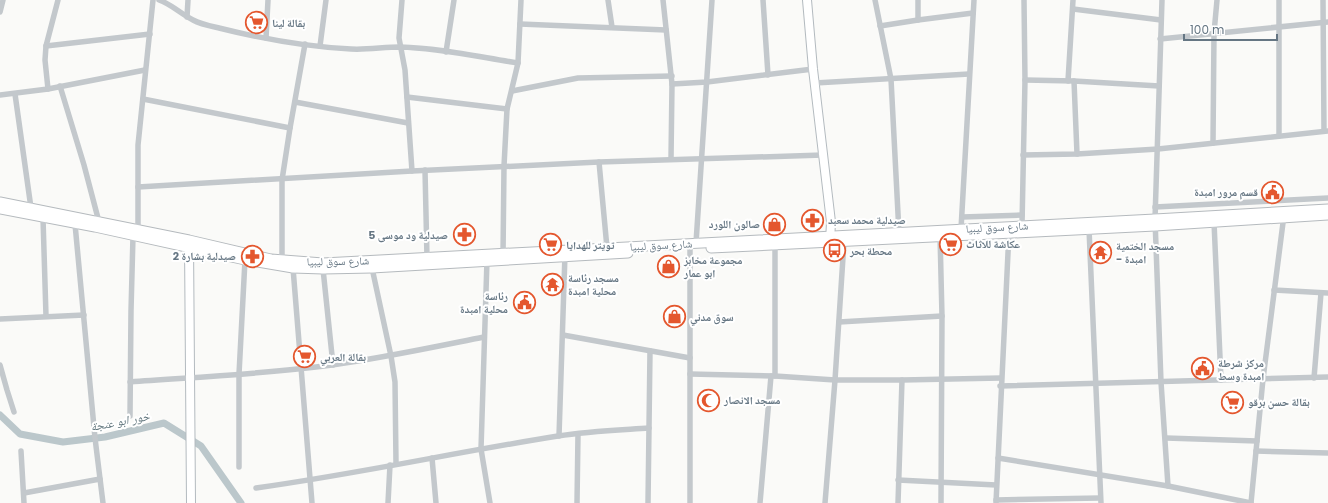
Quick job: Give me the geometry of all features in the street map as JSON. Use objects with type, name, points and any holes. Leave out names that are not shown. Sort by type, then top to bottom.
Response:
[{"type":"main road","name":"شارع سوق ليبيا","points":[[0,202],[99,222],[135,233]]},
{"type":"main road","name":"شارع سوق ليبيا","points":[[0,209],[76,224],[135,233],[282,264],[293,268],[323,269],[372,268],[503,256],[692,245],[775,245],[899,232],[940,233],[961,229],[1009,230],[1022,226],[1214,222],[1328,209]]},
{"type":"main road","name":"شارع سوق ليبيا","points":[[565,253],[608,248],[831,239],[844,242],[940,233],[1089,229],[1155,223],[1284,215],[1328,215]]},
{"type":"main road","name":"شارع سوق ليبيا","points":[[189,244],[245,260],[282,264],[427,258],[487,258]]},
{"type":"street","points":[[0,12],[3,0]]},
{"type":"street","points":[[48,89],[45,60],[46,46],[58,0]]},
{"type":"street","points":[[130,416],[135,233],[138,187],[138,145],[153,0]]},
{"type":"street","points":[[159,0],[200,23],[266,38],[320,46],[358,49],[399,47],[446,52],[518,63]]},
{"type":"street","points":[[187,16],[188,0]]},
{"type":"street","points":[[266,38],[268,0]]},
{"type":"street","points":[[320,46],[326,0]]},
{"type":"street","points":[[402,0],[398,32],[399,47],[405,70],[412,171]]},
{"type":"street","points":[[446,52],[454,0]]},
{"type":"street","points":[[503,256],[504,166],[507,109],[518,63],[521,0]]},
{"type":"street","points":[[608,0],[612,27]]},
{"type":"street","points":[[662,0],[672,76],[671,159]]},
{"type":"street","points":[[690,503],[692,245],[703,158],[712,0]]},
{"type":"street","points":[[762,0],[768,75]]},
{"type":"street","points":[[807,0],[813,70],[831,222],[831,239]]},
{"type":"street","points":[[875,0],[891,79],[899,232]]},
{"type":"street","points":[[918,0],[918,20]]},
{"type":"street","points":[[961,229],[974,0]]},
{"type":"street","points":[[1022,226],[1025,80],[1024,0]]},
{"type":"street","points":[[1073,0],[1071,81],[1077,154]]},
{"type":"street","points":[[1162,0],[1155,223],[1161,382],[1166,438],[1168,486]]},
{"type":"street","points":[[1213,143],[1214,33],[1216,0]]},
{"type":"street","points":[[1279,0],[1279,136]]},
{"type":"street","points":[[1023,155],[1077,154],[1158,149],[1326,131],[1326,22],[1323,0]]},
{"type":"street","points":[[1073,9],[1161,20]]},
{"type":"street","points":[[880,26],[973,13]]},
{"type":"street","points":[[1160,39],[1326,22]]},
{"type":"street","points":[[520,24],[666,30]]},
{"type":"street","points":[[46,46],[150,34]]},
{"type":"street","points":[[282,264],[282,180],[306,44]]},
{"type":"street","points":[[0,95],[48,89],[146,70]]},
{"type":"street","points":[[672,84],[707,82],[813,70]]},
{"type":"street","points":[[815,83],[969,74]]},
{"type":"street","points":[[512,91],[578,78],[672,76]]},
{"type":"street","points":[[1025,80],[1159,86]]},
{"type":"street","points":[[60,86],[99,222]]},
{"type":"street","points":[[15,94],[31,208]]},
{"type":"street","points":[[407,97],[507,109]]},
{"type":"street","points":[[143,99],[290,128]]},
{"type":"street","points":[[295,102],[408,123]]},
{"type":"street","points":[[138,187],[282,180],[504,166],[671,159],[823,155]]},
{"type":"street","points":[[599,162],[608,248]]},
{"type":"street","points":[[425,170],[427,258]]},
{"type":"street","points":[[1155,207],[1328,198]]},
{"type":"street","points":[[962,216],[1022,215]]},
{"type":"street","points":[[998,458],[1168,486],[1251,503],[1263,379],[1284,215]]},
{"type":"street","points":[[43,218],[46,316]]},
{"type":"street","points":[[1214,222],[1221,380]]},
{"type":"street","points":[[76,224],[102,503]]},
{"type":"street","points":[[1009,230],[1000,386],[996,501],[1100,500],[1089,229]]},
{"type":"street","points":[[940,233],[942,316],[941,503]]},
{"type":"street","points":[[825,503],[844,242]]},
{"type":"street","points":[[189,244],[191,449],[189,503]]},
{"type":"street","points":[[760,503],[773,376],[775,245]]},
{"type":"street","points":[[559,436],[565,253]]},
{"type":"street","points":[[487,258],[481,449],[490,503]]},
{"type":"street","points":[[239,468],[240,374],[245,260]]},
{"type":"street","points":[[293,268],[312,503]]},
{"type":"street","points":[[372,268],[391,356],[396,394],[393,464],[388,503]]},
{"type":"street","points":[[323,269],[333,365]]},
{"type":"street","points":[[1274,290],[1328,293]]},
{"type":"street","points":[[1314,378],[1321,293]]},
{"type":"street","points":[[0,319],[84,315]]},
{"type":"street","points":[[839,322],[942,316]]},
{"type":"street","points":[[563,335],[690,358]]},
{"type":"street","points":[[130,382],[300,369],[333,365],[391,356],[484,337]]},
{"type":"street","points":[[648,503],[650,351]]},
{"type":"street","points":[[0,365],[14,412]]},
{"type":"street","points":[[690,374],[773,376],[835,380],[1001,378]]},
{"type":"street","points":[[1000,386],[1328,377]]},
{"type":"street","points":[[898,503],[902,380]]},
{"type":"street","points":[[256,488],[310,480],[393,464],[559,436],[649,428]]},
{"type":"street","points":[[577,503],[578,434]]},
{"type":"street","points":[[1166,438],[1257,441]]},
{"type":"street","points":[[21,451],[24,503]]},
{"type":"street","points":[[1256,451],[1328,453]]},
{"type":"street","points":[[432,458],[436,503]]},
{"type":"street","points":[[24,493],[100,479]]},
{"type":"street","points":[[898,480],[996,485]]},
{"type":"waterway","name":"خور ابو عنجة","points":[[0,415],[20,434],[63,442],[105,437],[164,423],[201,446],[241,503]]},
{"type":"place","name":"بقالة لينا","points":[[256,23]]},
{"type":"place","name":"قسم مرور امبدة","points":[[1273,192]]},
{"type":"place","name":"صيدلية محمد سعبد","points":[[813,220]]},
{"type":"place","name":"صالون اللورد","points":[[775,224]]},
{"type":"place","name":"صيدلية ود موسى 5","points":[[464,235]]},
{"type":"place","name":"عكاشة للاثاث","points":[[951,244]]},
{"type":"place","name":"تويتر للهدايا","points":[[551,245]]},
{"type":"place","name":"محطة بحر","points":[[834,251]]},
{"type":"place","name":"مسجد الختمية - امبدة","points":[[1101,252]]},
{"type":"place","name":"صيدلية بشارة 2","points":[[252,256]]},
{"type":"place","name":"مجموعة مخابز ابو عمار","points":[[669,266]]},
{"type":"place","name":"مسجد رئاسة محلية امبدة","points":[[553,284]]},
{"type":"place","name":"رئاسة محلية امبدة","points":[[524,302]]},
{"type":"place","name":"سوق مدني","points":[[674,317]]},
{"type":"place","name":"بقالة العربي","points":[[305,357]]},
{"type":"place","name":"مركز شرطة امبدة وسط","points":[[1203,369]]},
{"type":"place","name":"مسجد الانصار","points":[[708,400]]},
{"type":"place","name":"بقالة حسن برقو","points":[[1232,402]]}]
